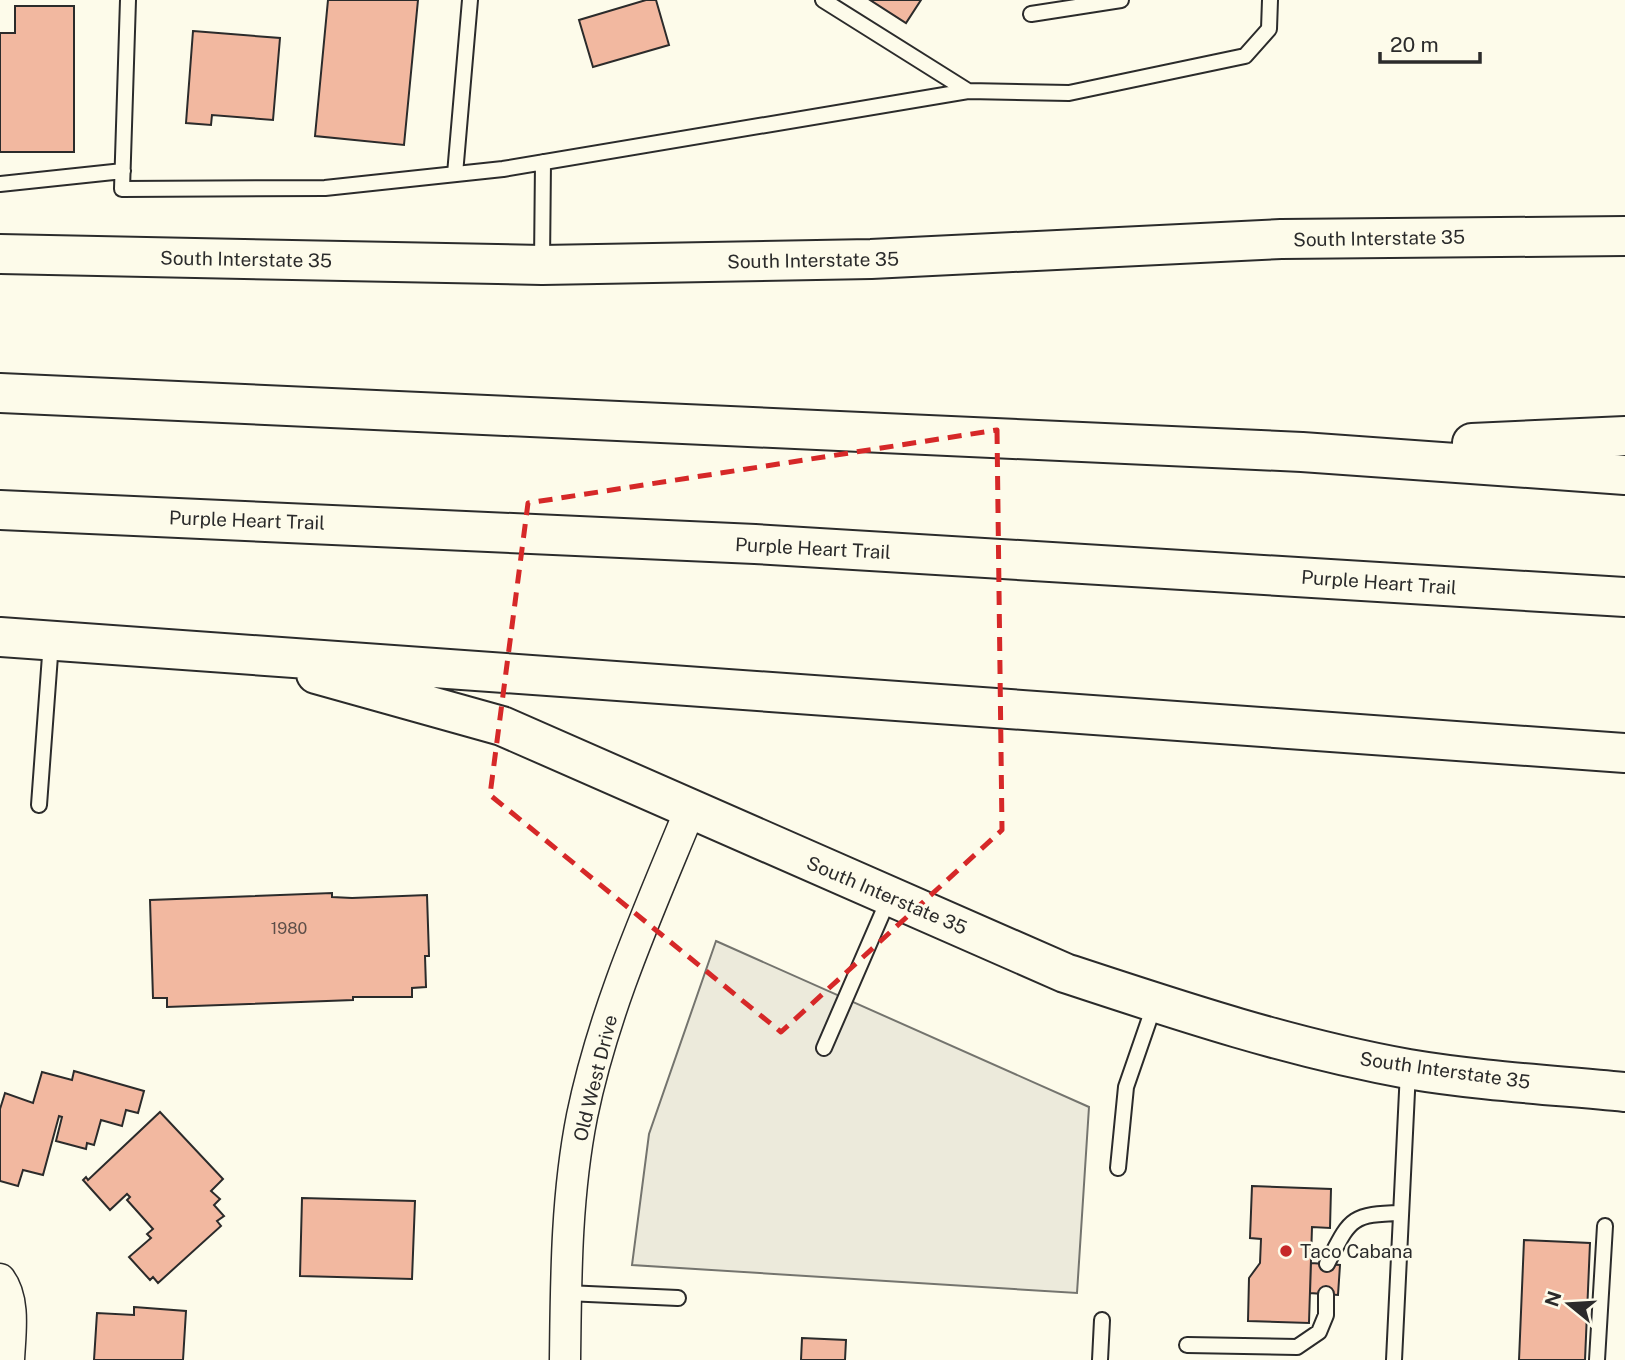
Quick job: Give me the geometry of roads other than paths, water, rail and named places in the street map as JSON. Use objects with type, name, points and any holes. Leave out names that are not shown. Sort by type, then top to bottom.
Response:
[{"type":"main road","name":"South Interstate 35","points":[[0,254],[542,265],[871,259],[1281,239],[1625,236]]},
{"type":"main road","points":[[0,393],[1302,452],[1625,475]]},
{"type":"main road","points":[[1302,452],[1625,436]]},
{"type":"main road","name":"Purple Heart Trail","points":[[0,510],[769,545],[1625,597]]},
{"type":"main road","name":"South Interstate 35","points":[[0,637],[1625,753]]},
{"type":"main road","name":"South Interstate 35","points":[[163,647],[309,672],[502,726],[1065,973],[1155,1003],[1300,1045],[1408,1069],[1625,1092]]},
{"type":"street","name":"Old West Drive","points":[[565,1360],[571,1186],[582,1116],[599,1048],[627,963],[690,810]]},
{"type":"street","points":[[0,1279],[5,1286],[11,1312],[9,1360]]},
{"type":"lane","points":[[128,0],[122,189],[325,188],[543,162],[968,91],[1069,93],[1244,56],[1269,29],[1270,0]]},
{"type":"lane","points":[[455,174],[470,0]]},
{"type":"lane","points":[[823,0],[968,91]]},
{"type":"lane","points":[[1031,14],[1121,0]]},
{"type":"lane","points":[[542,265],[543,162]]},
{"type":"lane","points":[[0,184],[123,171]]},
{"type":"lane","points":[[39,805],[51,640]]},
{"type":"lane","points":[[824,1048],[890,897]]},
{"type":"lane","points":[[1118,1168],[1126,1087],[1155,1003]]},
{"type":"lane","points":[[1394,1360],[1408,1069]]},
{"type":"lane","points":[[1327,1264],[1348,1224],[1367,1214],[1401,1213]]},
{"type":"lane","points":[[1597,1360],[1605,1226]]},
{"type":"lane","points":[[566,1293],[678,1298]]},
{"type":"lane","points":[[1187,1345],[1297,1347],[1319,1332],[1326,1315],[1326,1294]]},
{"type":"lane","points":[[1100,1360],[1102,1320]]},
{"type":"place","name":"Taco Cabana","points":[[1286,1251]]}]
